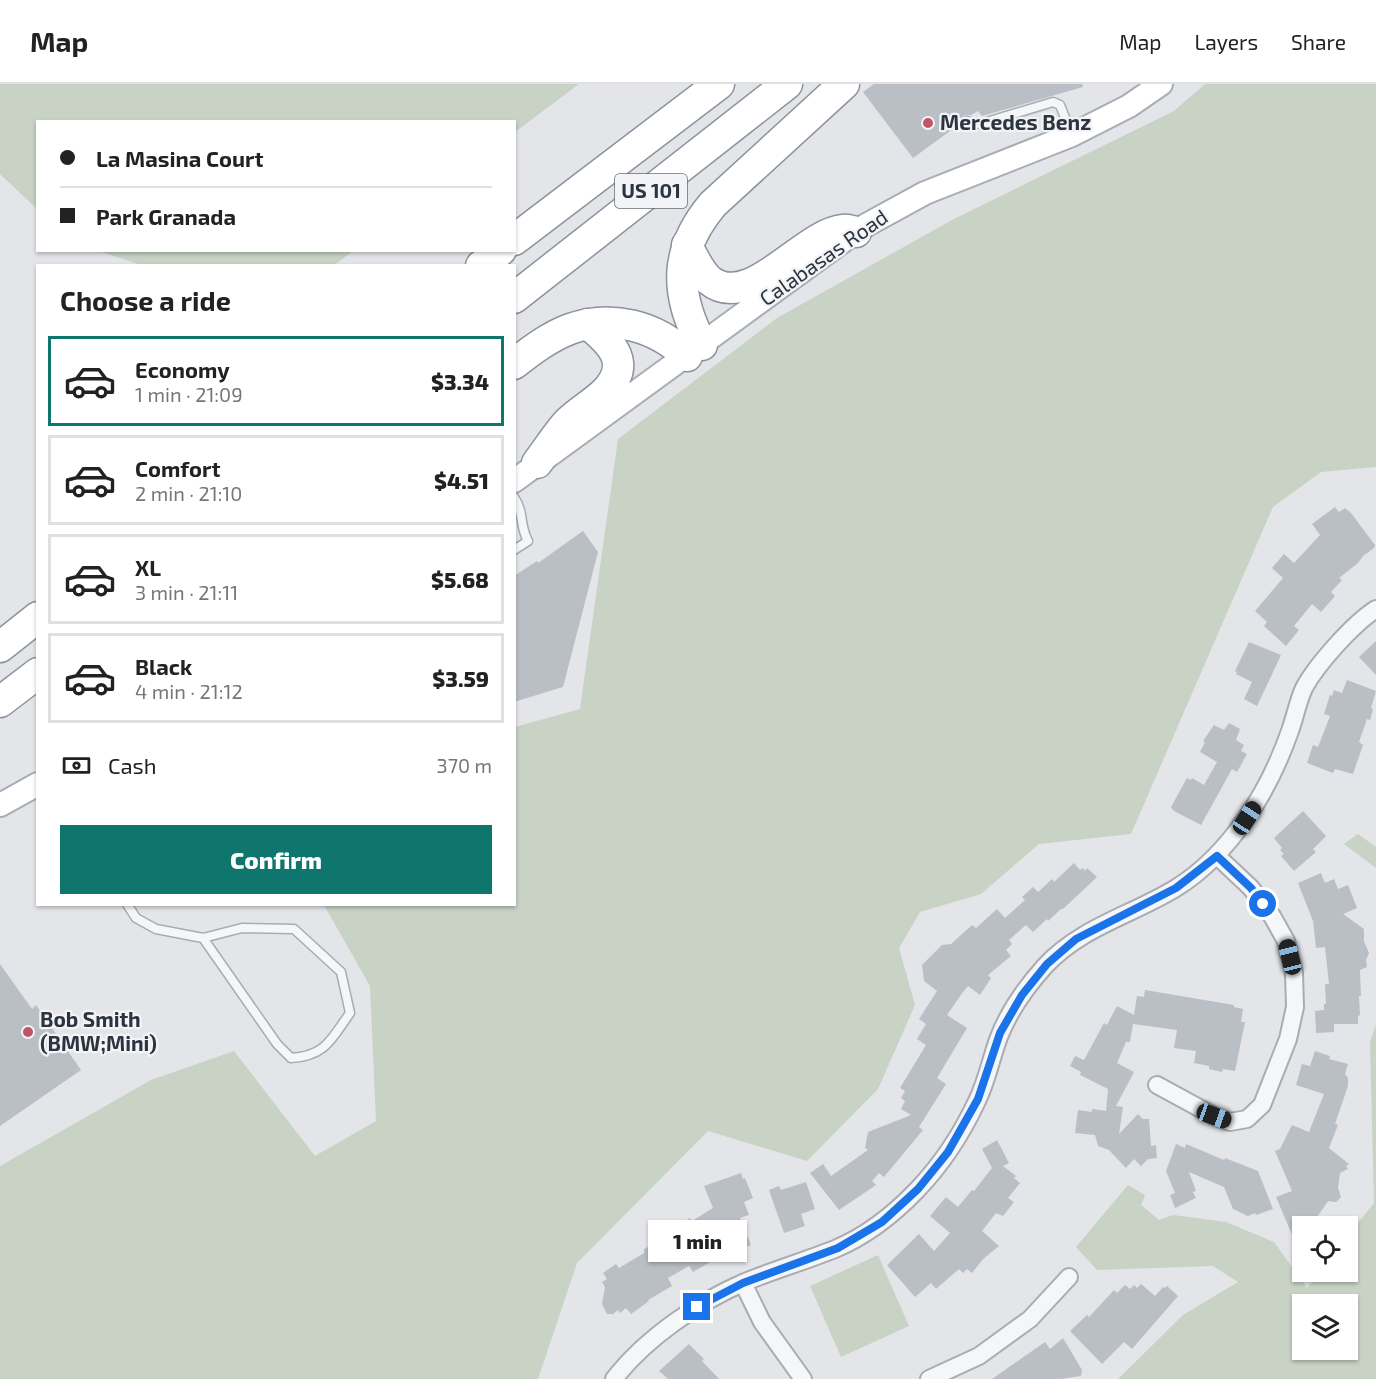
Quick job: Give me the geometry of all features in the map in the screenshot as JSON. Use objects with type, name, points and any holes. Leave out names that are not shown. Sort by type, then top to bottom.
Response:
[{"type":"highway","name":"US 101","points":[[516,238],[719,84]]},
{"type":"highway","name":"US 101","points":[[516,296],[787,84]]},
{"type":"highway","points":[[516,363],[551,338],[588,324],[633,325],[694,350],[682,288],[682,270],[687,245],[698,222],[713,204],[844,84]]},
{"type":"highway","points":[[687,245],[700,270],[709,280],[723,288],[734,289],[756,280],[827,235],[843,230],[856,232]]},
{"type":"highway","points":[[484,264],[498,252]]},
{"type":"highway","points":[[526,472],[568,422],[605,392],[618,374],[618,360],[614,349],[606,338],[588,324]]},
{"type":"highway","points":[[0,647],[36,619]]},
{"type":"highway","points":[[0,702],[36,675]]},
{"type":"main road","name":"Calabasas Road","points":[[526,472],[856,232],[925,193],[1072,135],[1128,106],[1161,84]]},
{"type":"main road","points":[[0,806],[36,785]]},
{"type":"street","points":[[614,1379],[627,1362],[652,1340],[697,1307],[743,1283],[838,1248],[882,1222],[918,1189],[948,1152],[978,1099],[1000,1033],[1022,995],[1047,964],[1076,939],[1176,888],[1217,856],[1247,818],[1270,781],[1291,729],[1304,688],[1335,646],[1376,609]]},
{"type":"street","points":[[1157,1085],[1222,1119],[1230,1122],[1247,1119],[1262,1106],[1288,1039],[1295,1007],[1294,973],[1286,941],[1254,891],[1217,856]]},
{"type":"street","points":[[929,1379],[979,1356],[1030,1319],[1069,1277]]},
{"type":"street","points":[[743,1283],[762,1322],[803,1379]]},
{"type":"lane","points":[[967,121],[980,124],[1053,102],[1060,105],[1072,135]]},
{"type":"lane","points":[[516,500],[522,509],[523,532],[528,541],[516,549]]},
{"type":"lane","points":[[128,906],[136,918],[156,929],[203,938],[242,928],[294,929],[341,972],[350,1012],[327,1044],[309,1057],[291,1058],[277,1044],[203,938]]},
{"type":"shaded area","points":[[0,84],[579,84],[516,131],[516,120],[36,120],[36,208],[0,174]]},
{"type":"shaded area","points":[[1205,84],[1376,84],[1376,467],[1321,472],[1273,507],[1131,834],[1039,844],[981,894],[920,912],[899,948],[915,1005],[878,1089],[807,1161],[708,1131],[577,1263],[538,1379],[0,1379],[0,1166],[151,1080],[234,1051],[315,1156],[376,1121],[370,986],[325,906],[516,906],[516,727],[580,709],[618,439],[777,318],[952,220],[1174,111]]},
{"type":"shaded area","points":[[102,252],[352,252],[336,264],[138,264]]},
{"type":"shaded area","points":[[1358,834],[1376,847],[1376,868],[1344,844]]},
{"type":"shaded area","points":[[1376,1025],[1376,1379],[1118,1379],[1183,1315],[1238,1282],[1213,1266],[1097,1270],[1076,1247],[1128,1185],[1145,1195],[1141,1205],[1159,1220],[1173,1215],[1226,1222],[1274,1242],[1292,1267],[1292,1282],[1303,1282],[1307,1288],[1312,1282],[1358,1282],[1358,1223],[1374,1203],[1370,1042]]},
{"type":"shaded area","points":[[878,1255],[909,1326],[841,1357],[810,1286]]},
{"type":"building","name":"Mercedes Benz","points":[[874,84],[1082,84],[1083,87],[982,116],[978,111],[965,115],[961,123],[913,158],[863,92]]},
{"type":"building","points":[[1335,507],[1339,512],[1345,508],[1351,513],[1375,545],[1374,548],[1339,578],[1342,580],[1331,592],[1335,596],[1321,612],[1312,604],[1294,626],[1299,630],[1286,646],[1264,626],[1267,622],[1255,611],[1283,578],[1272,568],[1284,554],[1294,563],[1320,535],[1312,524]]},
{"type":"building","points":[[583,531],[598,552],[563,687],[516,701],[516,575],[537,561],[538,563]]},
{"type":"building","points":[[1376,641],[1376,675],[1359,657]]},
{"type":"building","points":[[1249,642],[1281,655],[1257,706],[1244,699],[1252,682],[1236,674],[1235,671]]},
{"type":"building","points":[[1347,680],[1376,691],[1370,720],[1367,719],[1359,742],[1363,745],[1353,774],[1335,769],[1333,773],[1307,763],[1313,745],[1318,747],[1330,716],[1324,714],[1330,695],[1332,696],[1334,690],[1342,693]]},
{"type":"building","points":[[1229,723],[1240,729],[1236,740],[1244,745],[1241,751],[1247,754],[1237,772],[1232,769],[1201,825],[1174,811],[1171,807],[1187,778],[1191,780],[1192,778],[1204,785],[1217,762],[1200,752],[1205,742],[1203,741],[1214,725],[1224,730]]},
{"type":"building","points":[[1303,811],[1326,836],[1313,849],[1316,852],[1294,871],[1281,856],[1284,854],[1280,850],[1282,848],[1274,838]]},
{"type":"building","points":[[1074,863],[1080,870],[1083,868],[1085,871],[1087,868],[1097,877],[1063,909],[1033,932],[1026,925],[1009,940],[1012,944],[1006,950],[1011,956],[988,975],[991,978],[980,995],[968,986],[963,992],[947,1015],[967,1028],[937,1078],[946,1084],[919,1127],[923,1130],[884,1177],[879,1173],[872,1181],[876,1185],[839,1210],[810,1173],[823,1164],[831,1176],[868,1150],[865,1148],[868,1132],[911,1115],[901,1109],[905,1101],[901,1098],[905,1091],[900,1088],[926,1045],[917,1039],[926,1024],[919,1019],[937,991],[924,981],[922,965],[942,945],[951,944],[972,925],[976,928],[997,909],[1005,918],[1025,900],[1022,897],[1033,887],[1038,892],[1052,879],[1054,882]]},
{"type":"building","points":[[1321,873],[1325,883],[1334,879],[1338,889],[1348,885],[1357,908],[1343,914],[1364,929],[1364,941],[1369,953],[1366,960],[1367,967],[1360,970],[1361,996],[1359,996],[1358,1024],[1334,1024],[1334,1032],[1316,1033],[1315,1011],[1324,1010],[1325,984],[1329,984],[1325,947],[1316,948],[1313,921],[1298,883]]},
{"type":"building","name":"Bob Smith (BMW;Mini)","points":[[0,964],[32,1009],[36,1005],[81,1070],[0,1126]]},
{"type":"building","points":[[1145,990],[1234,1005],[1234,1007],[1243,1009],[1241,1022],[1245,1022],[1235,1071],[1223,1069],[1222,1072],[1194,1063],[1196,1051],[1174,1048],[1177,1030],[1133,1024],[1130,1042],[1126,1042],[1117,1063],[1134,1072],[1116,1106],[1123,1107],[1119,1134],[1138,1114],[1143,1119],[1149,1119],[1151,1146],[1156,1145],[1157,1158],[1148,1159],[1141,1166],[1134,1159],[1126,1168],[1109,1150],[1098,1146],[1095,1135],[1075,1133],[1078,1110],[1106,1111],[1108,1089],[1080,1075],[1081,1072],[1070,1066],[1075,1056],[1084,1060],[1104,1023],[1107,1025],[1117,1006],[1134,1015],[1137,996],[1144,997]]},
{"type":"building","points":[[1315,1051],[1330,1056],[1329,1059],[1348,1064],[1345,1074],[1348,1078],[1348,1086],[1335,1124],[1338,1125],[1329,1148],[1349,1164],[1346,1166],[1348,1169],[1340,1173],[1338,1188],[1341,1197],[1336,1202],[1328,1201],[1318,1216],[1292,1216],[1292,1235],[1276,1197],[1292,1191],[1275,1151],[1280,1149],[1292,1125],[1309,1132],[1324,1094],[1296,1085],[1302,1064],[1310,1066]]},
{"type":"building","points":[[997,1140],[1009,1163],[1003,1166],[1016,1176],[1014,1178],[1020,1183],[1008,1198],[1014,1202],[1003,1216],[996,1213],[982,1231],[999,1246],[983,1259],[972,1273],[967,1269],[963,1273],[959,1269],[936,1289],[931,1283],[915,1297],[887,1265],[919,1234],[934,1251],[950,1233],[930,1216],[946,1197],[958,1207],[972,1190],[974,1191],[992,1168],[982,1149]]},
{"type":"building","points":[[1176,1144],[1185,1148],[1186,1144],[1258,1171],[1273,1209],[1248,1216],[1233,1209],[1224,1187],[1189,1172],[1196,1191],[1193,1192],[1196,1198],[1175,1208],[1170,1195],[1175,1193],[1166,1171]]},
{"type":"building","points":[[741,1173],[753,1198],[744,1202],[749,1215],[740,1218],[751,1245],[732,1253],[731,1250],[693,1272],[689,1266],[668,1278],[672,1286],[648,1300],[631,1314],[626,1308],[620,1313],[618,1310],[613,1314],[607,1314],[602,1304],[605,1287],[602,1282],[607,1279],[603,1273],[616,1264],[619,1268],[644,1253],[644,1249],[650,1246],[652,1248],[671,1236],[670,1234],[682,1227],[680,1224],[690,1218],[692,1221],[713,1208],[704,1186]]},
{"type":"building","points":[[806,1182],[815,1209],[801,1214],[805,1226],[784,1233],[769,1190],[779,1186],[781,1190]]},
{"type":"building","points":[[1141,1284],[1155,1296],[1167,1286],[1178,1296],[1132,1349],[1124,1342],[1102,1364],[1070,1331],[1087,1315],[1089,1317],[1114,1290],[1117,1293],[1125,1285],[1130,1289],[1134,1285],[1137,1288]]},
{"type":"building","points":[[1063,1338],[1082,1370],[1081,1376],[1061,1379],[992,1379],[1045,1342],[1050,1349]]},
{"type":"building","points":[[689,1344],[719,1379],[668,1379],[659,1371]]},
{"type":"place","name":"Mercedes Benz","points":[[928,123]]},
{"type":"place","name":"Bob Smith (BMW;Mini)","points":[[28,1032]]},
{"type":"route","points":[[697,1307],[743,1283],[838,1248],[882,1222],[918,1189],[948,1152],[978,1099],[1000,1033],[1022,995],[1047,964],[1076,939],[1176,888],[1217,856],[1251,888],[1263,904]]}]
